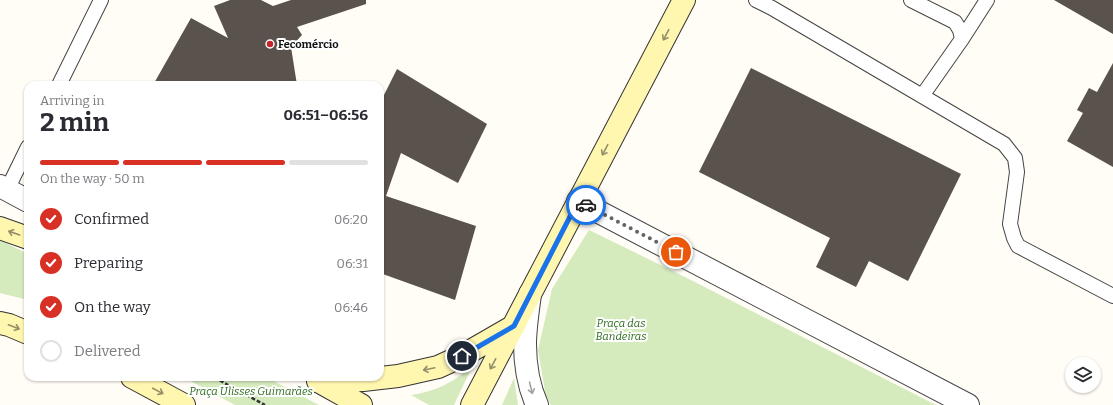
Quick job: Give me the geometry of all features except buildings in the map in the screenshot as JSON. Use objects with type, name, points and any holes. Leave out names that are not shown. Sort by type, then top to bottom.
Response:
[{"type":"street","points":[[472,405],[684,0]]},
{"type":"street","points":[[4,188],[24,199]]},
{"type":"street","points":[[578,201],[968,405]]},
{"type":"street","points":[[0,228],[24,237]]},
{"type":"street","points":[[530,294],[525,343],[527,372],[537,405]]},
{"type":"street","points":[[0,323],[24,331]]},
{"type":"street","points":[[384,378],[438,367],[462,356],[514,326]]},
{"type":"street","points":[[139,381],[184,405]]},
{"type":"street","points":[[318,381],[361,405]]},
{"type":"lane","points":[[61,81],[101,0]]},
{"type":"lane","points":[[756,0],[1004,144],[1015,158],[1017,172],[1010,224],[1018,246],[1113,296]]},
{"type":"lane","points":[[911,0],[955,22],[960,30],[962,39]]},
{"type":"lane","points":[[922,96],[987,0]]},
{"type":"lane","points":[[4,188],[24,155]]},
{"type":"path","points":[[221,381],[266,405]]},
{"type":"green space","name":"Praça das Bandeiras","points":[[589,230],[679,274],[936,405],[551,405],[546,397],[538,350],[552,289]]},
{"type":"green space","points":[[0,240],[24,252],[24,299],[0,293]]},
{"type":"green space","points":[[473,365],[454,405],[429,405],[411,395],[420,394],[445,385],[460,376]]},
{"type":"green space","points":[[514,378],[518,405],[502,405]]},
{"type":"green space","name":"Praça Ulisses Guimarães","points":[[190,381],[274,381],[319,405],[235,405]]},
{"type":"way so far","points":[[586,205],[676,252]]},
{"type":"place","name":"Fecomércio","points":[[270,44]]},
{"type":"route","points":[[462,356],[514,326],[578,201],[586,205]]}]
